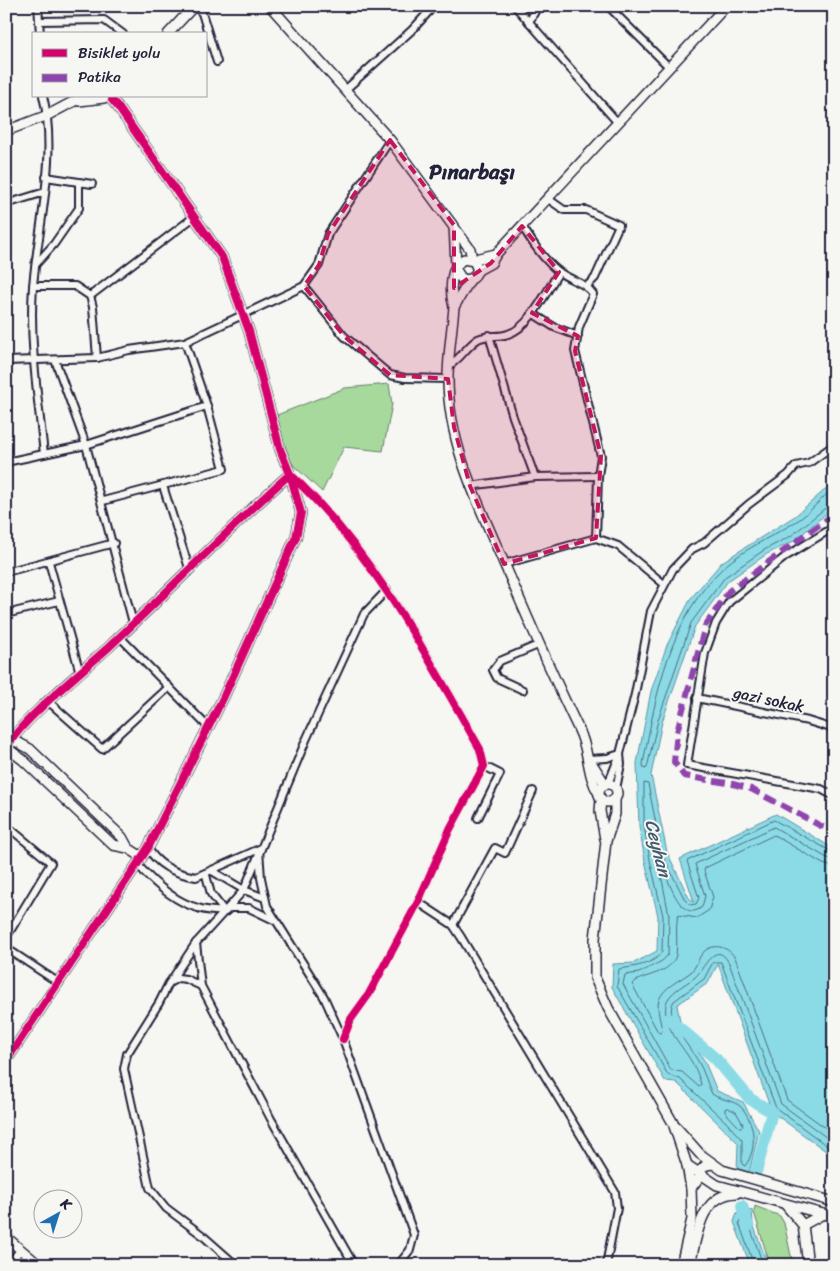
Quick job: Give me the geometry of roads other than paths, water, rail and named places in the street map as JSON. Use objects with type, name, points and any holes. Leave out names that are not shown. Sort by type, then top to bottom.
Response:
[{"type":"street","points":[[38,6],[40,32]]},
{"type":"street","points":[[170,32],[194,6],[202,14],[208,32]]},
{"type":"street","points":[[270,6],[390,140],[470,249],[475,263],[476,276],[470,280],[454,307]]},
{"type":"street","points":[[346,90],[412,30],[434,6]]},
{"type":"street","points":[[515,6],[618,123]]},
{"type":"street","points":[[529,22],[538,6]]},
{"type":"street","points":[[608,6],[669,67]]},
{"type":"street","points":[[456,268],[461,260],[475,263],[491,263],[496,254],[547,198],[726,6]]},
{"type":"street","points":[[40,20],[104,20],[120,32]]},
{"type":"street","points":[[208,33],[217,62]]},
{"type":"street","points":[[44,98],[48,115],[46,177],[33,286],[34,360],[44,454]]},
{"type":"street","points":[[6,131],[48,115],[80,99],[109,98],[118,107],[222,257],[249,331],[280,449],[290,474],[301,513],[296,536],[208,727],[148,848],[6,1061]]},
{"type":"street","points":[[6,361],[96,358],[129,350],[185,342],[242,313],[304,286],[319,265],[328,234],[390,140]]},
{"type":"street","points":[[46,177],[78,184],[92,184]]},
{"type":"street","points":[[37,263],[54,244],[79,208],[78,184]]},
{"type":"street","points":[[6,204],[45,192]]},
{"type":"street","points":[[547,198],[564,210],[586,210],[619,225],[595,278],[587,286]]},
{"type":"street","points":[[90,296],[194,217]]},
{"type":"street","points":[[454,225],[456,268],[451,288],[454,307],[448,379],[454,427],[470,486],[538,645],[583,739],[589,759],[591,781],[600,797],[610,802],[611,789],[621,764],[620,754],[636,694],[651,611],[673,569],[692,549],[704,542],[749,504],[788,476],[796,466],[809,463],[834,445]]},
{"type":"street","points":[[522,226],[537,249],[559,272],[587,286],[593,294],[579,327],[574,351],[601,456],[598,476],[596,538]]},
{"type":"street","points":[[456,268],[461,278],[470,280]]},
{"type":"street","points":[[450,365],[458,360],[466,349],[478,340],[489,335],[508,335],[522,327],[559,272]]},
{"type":"street","points":[[33,286],[75,286],[90,296]]},
{"type":"street","points":[[304,286],[344,336],[390,375],[405,378],[448,379]]},
{"type":"street","points":[[90,296],[96,358]]},
{"type":"street","points":[[532,314],[554,327],[578,336]]},
{"type":"street","points":[[489,335],[513,417],[534,477]]},
{"type":"street","points":[[103,501],[224,469],[207,406],[185,342]]},
{"type":"street","points":[[55,360],[86,445],[103,501],[133,623]]},
{"type":"street","points":[[6,462],[86,445],[207,406]]},
{"type":"street","points":[[226,912],[197,908],[183,901],[147,875],[122,836],[30,749],[8,742],[290,474]]},
{"type":"street","points":[[290,474],[334,519],[386,590],[480,749],[484,766],[450,829],[418,902],[369,994],[351,1019],[343,1039]]},
{"type":"street","points":[[470,486],[534,477],[598,476]]},
{"type":"street","points":[[162,486],[190,568]]},
{"type":"street","points":[[834,528],[785,557],[729,602],[716,623],[705,653],[686,765],[821,789],[834,796]]},
{"type":"street","points":[[504,564],[596,538],[618,546],[664,584]]},
{"type":"street","points":[[6,572],[114,544]]},
{"type":"street","points":[[49,562],[80,672]]},
{"type":"street","points":[[236,1265],[202,1235],[166,1208],[150,1188],[124,1069],[127,1054],[159,1003],[169,983],[196,944],[244,890],[259,849],[306,740],[364,614],[386,590]]},
{"type":"street","points":[[6,614],[59,602]]},
{"type":"street","points":[[120,636],[208,727]]},
{"type":"street","points":[[523,690],[497,678],[493,670],[500,661],[538,645]]},
{"type":"street","points":[[49,702],[102,749],[169,687]]},
{"type":"street","name":"gazi sokak","points":[[697,698],[834,728]]},
{"type":"street","points":[[589,759],[607,758],[620,754]]},
{"type":"street","points":[[589,759],[611,789],[615,814],[606,841],[595,939],[595,978],[608,1008],[673,1123],[687,1165],[691,1188],[692,1219],[681,1265]]},
{"type":"street","points":[[478,818],[500,774],[484,766]]},
{"type":"street","points":[[606,841],[600,811],[600,788],[611,789]]},
{"type":"street","points":[[452,924],[495,848],[505,853],[534,791]]},
{"type":"street","points":[[6,825],[51,863],[6,938]]},
{"type":"street","points":[[148,848],[152,855],[164,865],[180,874],[196,878],[259,849]]},
{"type":"street","points":[[259,849],[267,906],[324,997],[343,1039],[414,1235],[410,1250],[398,1265]]},
{"type":"street","points":[[209,873],[265,898]]},
{"type":"street","points":[[209,873],[211,894],[226,912]]},
{"type":"street","points":[[418,902],[452,924],[531,1050],[615,1192],[617,1208],[606,1265]]},
{"type":"street","points":[[226,912],[230,908],[249,908],[275,921]]},
{"type":"street","points":[[196,944],[201,986],[271,1119],[354,1265]]},
{"type":"street","points":[[6,948],[59,983]]},
{"type":"street","points":[[169,983],[178,978],[186,979],[201,986]]},
{"type":"street","points":[[673,1123],[700,1154],[722,1170],[834,1202]]},
{"type":"street","points":[[691,1188],[701,1175],[700,1171],[702,1168],[713,1164]]},
{"type":"street","points":[[687,1165],[701,1175],[726,1188],[834,1217]]},
{"type":"street","points":[[722,1170],[726,1188]]},
{"type":"street","points":[[690,1265],[705,1210],[726,1188]]},
{"type":"street","points":[[717,1198],[731,1194],[753,1195]]},
{"type":"street","points":[[785,1204],[803,1226]]},
{"type":"street","points":[[804,1208],[803,1226],[808,1265]]},
{"type":"street","points":[[803,1226],[824,1214]]},
{"type":"street","points":[[6,1237],[40,1265]]},
{"type":"street","points":[[8,1265],[21,1249]]},
{"type":"water","points":[[834,482],[834,507],[794,541],[767,554],[728,581],[695,626],[662,722],[651,775],[667,852],[689,898],[694,902],[680,859],[776,814],[834,849],[834,1157],[772,1112],[718,964],[708,983],[677,1005],[681,1026],[704,1060],[717,1091],[743,1102],[759,1131],[749,1173],[737,1170],[738,1143],[676,1082],[665,1081],[612,987],[613,964],[634,963],[657,951],[658,916],[639,826],[637,763],[651,691],[667,645],[691,598],[722,562],[795,516]]},
{"type":"water","points":[[752,1210],[753,1224],[768,1265],[750,1265],[734,1222],[737,1213]]},
{"type":"waterway","name":"Ceyhan","points":[[669,1019],[716,1059],[750,1099],[772,1112],[756,1172]]},
{"type":"waterway","name":"Ceyhan","points":[[742,1206],[748,1226]]},
{"type":"district","name":"Pınarbaşı","points":[[472,172]]}]
